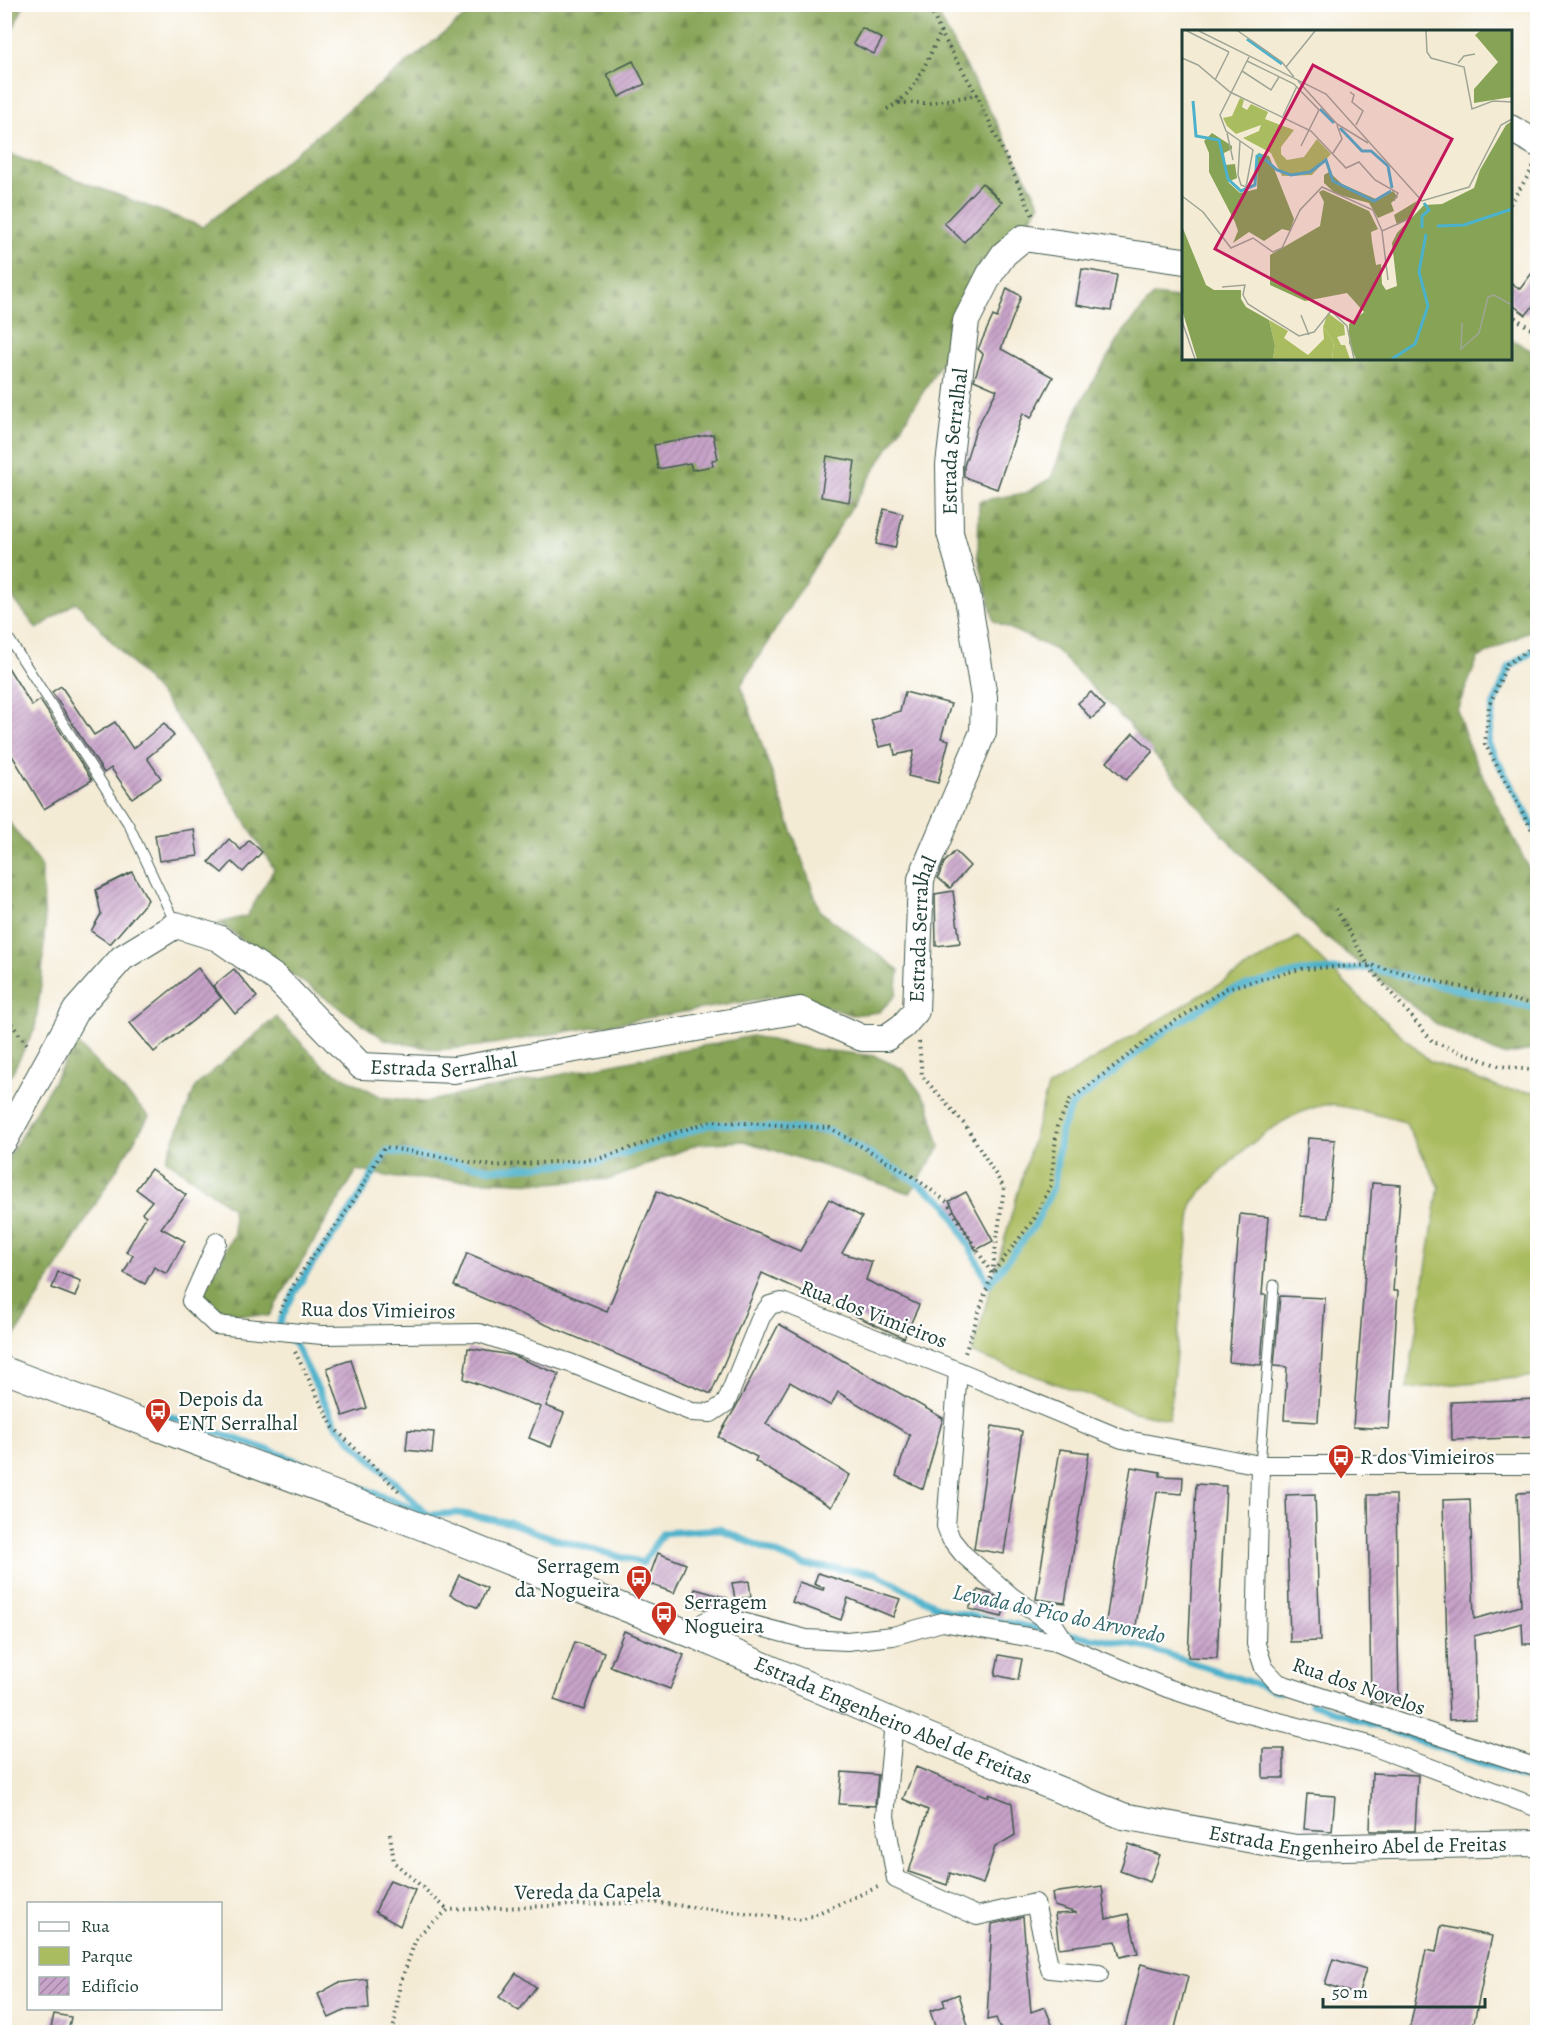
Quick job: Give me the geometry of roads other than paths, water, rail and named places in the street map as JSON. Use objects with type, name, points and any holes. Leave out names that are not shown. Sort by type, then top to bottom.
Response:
[{"type":"street","points":[[1512,129],[1538,144]]},
{"type":"street","name":"Estrada Serralhal","points":[[176,925],[218,938],[277,979],[361,1066],[454,1070],[800,1010],[862,1038],[886,1038],[903,1026],[916,1011],[921,879],[983,732],[984,698],[967,592],[950,533],[949,465],[966,321],[990,274],[1004,254],[1023,238],[1182,261]]},
{"type":"street","points":[[4,1141],[76,1010],[122,958],[176,925]]},
{"type":"street","name":"Rua dos Vimieiros","points":[[217,1242],[191,1301],[216,1325],[322,1335],[479,1334],[570,1363],[692,1412],[711,1413],[726,1403],[761,1317],[770,1305],[782,1302],[1122,1439],[1260,1465],[1538,1465]]},
{"type":"street","name":"Estrada Engenheiro Abel de Freitas","points":[[4,1370],[425,1528],[698,1637],[894,1722],[1123,1816],[1296,1848],[1538,1843]]},
{"type":"street","points":[[958,1371],[946,1527],[951,1539],[963,1554],[1012,1597],[1055,1626],[1067,1645]]},
{"type":"street","name":"Rua dos Novelos","points":[[1260,1465],[1256,1644],[1264,1668],[1271,1676],[1278,1683],[1538,1768]]},
{"type":"street","points":[[698,1637],[704,1622],[715,1617],[727,1618],[806,1639],[847,1641],[893,1636],[942,1622],[1067,1645],[1167,1688],[1238,1711],[1372,1746],[1538,1808]]},
{"type":"street","points":[[894,1722],[885,1816],[896,1879],[977,1916],[1035,1903],[1050,1969],[1099,1974]]},
{"type":"lane","points":[[4,631],[129,825],[176,925]]},
{"type":"lane","points":[[1260,1465],[1274,1285]]},
{"type":"waterway","points":[[1538,648],[1510,666],[1493,707],[1488,744],[1538,834]]},
{"type":"waterway","points":[[277,1330],[300,1283],[348,1215],[387,1151],[493,1169],[599,1162],[712,1124],[830,1131],[909,1177],[947,1204],[989,1284],[1035,1225],[1054,1186],[1061,1130],[1072,1105],[1165,1031],[1228,991],[1300,972],[1370,968],[1538,1009]]},
{"type":"waterway","points":[[285,1337],[295,1344],[336,1425],[428,1515]]},
{"type":"waterway","name":"Levada do Pico do Arvoredo","points":[[118,1399],[277,1453],[428,1515],[458,1513],[511,1523],[555,1539],[643,1563],[663,1533],[719,1529],[803,1565],[875,1573],[948,1612],[1052,1631]]},
{"type":"waterway","name":"Levada do Pico do Arvoredo","points":[[1063,1633],[1148,1648],[1280,1692]]},
{"type":"waterway","name":"Levada do Pico do Arvoredo","points":[[1311,1703],[1538,1783]]},
{"type":"place","name":"Depois da ENT Serralhal","points":[[158,1434]]},
{"type":"place","name":"R dos Vimieiros","points":[[1341,1480]]},
{"type":"place","name":"Serragem da Nogueira","points":[[639,1601]]},
{"type":"place","name":"Serragem Nogueira","points":[[664,1637]]}]
